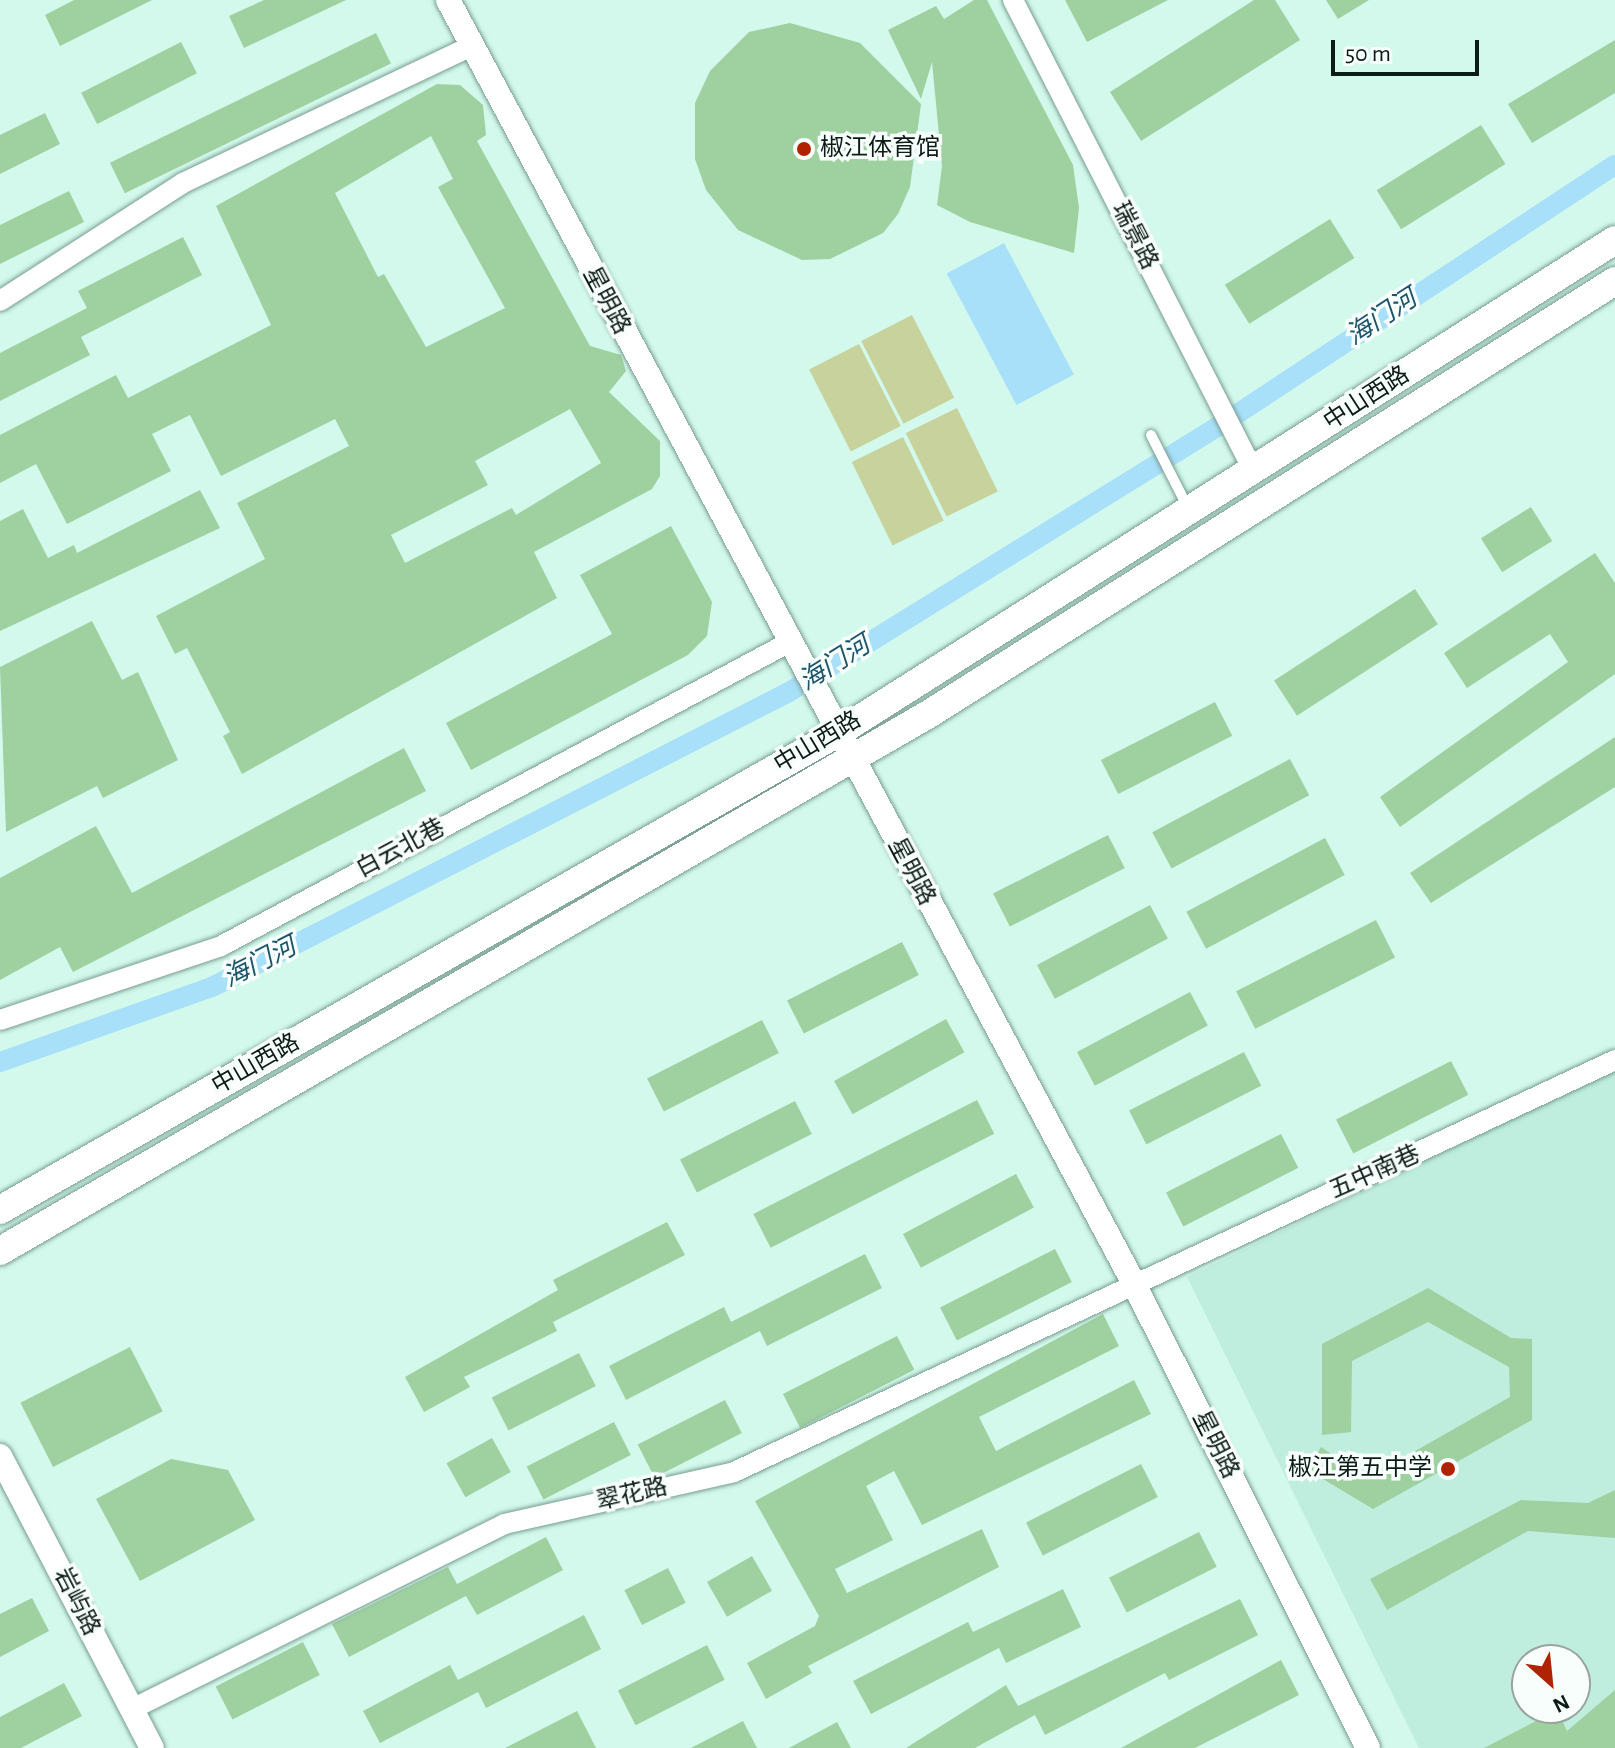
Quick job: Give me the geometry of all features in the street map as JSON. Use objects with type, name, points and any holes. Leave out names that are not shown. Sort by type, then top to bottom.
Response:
[{"type":"main road","name":"中山西路","points":[[0,1210],[832,726],[1190,511],[1248,460],[1615,240]]},
{"type":"main road","name":"中山西路","points":[[0,1251],[851,760],[1615,281]]},
{"type":"street","name":"星明路","points":[[448,0],[832,726],[1132,1280],[1368,1748]]},
{"type":"street","name":"瑞景路","points":[[1013,0],[1248,460]]},
{"type":"street","points":[[0,301],[183,183],[471,46]]},
{"type":"street","name":"白云北巷","points":[[0,1020],[221,946],[788,643]]},
{"type":"street","name":"五中南巷","points":[[1132,1280],[1615,1060]]},
{"type":"street","name":"翠花路","points":[[132,1709],[504,1524],[734,1472],[1132,1280]]},
{"type":"street","name":"岩屿路","points":[[0,1456],[152,1748]]},
{"type":"lane","points":[[1151,435],[1190,511]]},
{"type":"shaded area","points":[[912,315],[954,398],[903,424],[861,341]]},
{"type":"shaded area","points":[[859,344],[901,426],[851,451],[809,369]]},
{"type":"shaded area","points":[[957,408],[998,492],[947,517],[906,433]]},
{"type":"shaded area","points":[[903,437],[944,521],[893,546],[852,462]]},
{"type":"shaded area","name":"椒江第五中学","points":[[1615,1069],[1615,1748],[1419,1748],[1187,1277]]},
{"type":"water","points":[[1004,243],[1074,375],[1017,405],[947,274]]},
{"type":"building","points":[[74,0],[152,0],[60,46],[45,15]]},
{"type":"building","points":[[264,0],[346,0],[244,48],[229,16]]},
{"type":"building","points":[[974,0],[987,0],[1073,165],[1079,208],[1074,253],[970,222],[937,205],[942,166],[932,62],[921,99],[888,30],[936,6],[944,19]]},
{"type":"building","points":[[1065,0],[1168,0],[1087,42]]},
{"type":"building","points":[[1254,0],[1275,0],[1300,40],[1141,141],[1110,92]]},
{"type":"building","points":[[1326,0],[1369,0],[1338,19]]},
{"type":"building","name":"椒江体育馆","points":[[790,23],[860,43],[921,104],[910,187],[898,214],[883,233],[830,259],[802,260],[738,230],[706,190],[695,159],[695,103],[710,71],[749,32]]},
{"type":"building","points":[[376,33],[391,64],[125,193],[110,163]]},
{"type":"building","points":[[1615,40],[1615,93],[1532,143],[1508,104]]},
{"type":"building","points":[[181,42],[197,73],[97,124],[81,93]]},
{"type":"building","points":[[437,84],[460,85],[483,105],[486,135],[477,141],[590,346],[621,355],[626,371],[609,392],[660,441],[660,476],[652,489],[534,552],[557,598],[242,774],[223,736],[230,732],[187,648],[175,654],[156,616],[265,559],[237,503],[349,446],[335,419],[221,476],[190,415],[152,434],[171,471],[67,524],[36,464],[0,483],[0,435],[116,375],[128,398],[271,325],[216,206]],"holes":[[[431,136],[453,179],[438,187],[505,308],[426,347],[384,274],[378,277],[335,193]],[[570,409],[601,463],[516,515],[512,508],[405,563],[391,535],[488,485],[475,461]]]},
{"type":"building","points":[[45,113],[60,144],[0,174],[0,135]]},
{"type":"building","points":[[1481,125],[1505,164],[1401,229],[1377,190]]},
{"type":"building","points":[[69,191],[84,222],[0,264],[0,225]]},
{"type":"building","points":[[1330,219],[1354,258],[1249,324],[1225,285]]},
{"type":"building","points":[[183,237],[202,275],[81,337],[90,355],[0,401],[0,353],[87,308],[78,291]]},
{"type":"building","points":[[200,490],[220,528],[0,631],[0,521],[23,509],[48,558],[74,545],[77,553]]},
{"type":"building","points":[[1531,507],[1552,541],[1502,572],[1481,538]]},
{"type":"building","points":[[671,526],[712,602],[707,636],[688,655],[471,770],[446,723],[612,634],[580,575]]},
{"type":"building","points":[[1595,553],[1615,583],[1615,674],[1400,827],[1380,797],[1568,662],[1550,634],[1467,688],[1444,653]]},
{"type":"building","points":[[1415,589],[1438,624],[1297,716],[1274,680]]},
{"type":"building","points":[[92,621],[122,680],[138,672],[178,760],[103,798],[97,786],[6,832],[0,667]]},
{"type":"building","points":[[1215,702],[1232,736],[1118,794],[1101,760]]},
{"type":"building","points":[[1615,737],[1615,787],[1431,903],[1410,873]]},
{"type":"building","points":[[404,748],[426,791],[73,972],[60,947],[0,980],[0,878],[96,826],[132,893]]},
{"type":"building","points":[[1290,759],[1309,795],[1172,868],[1152,832]]},
{"type":"building","points":[[1108,835],[1125,868],[1010,927],[993,894]]},
{"type":"building","points":[[1325,838],[1345,875],[1206,949],[1186,912]]},
{"type":"building","points":[[1150,905],[1168,939],[1055,999],[1037,965]]},
{"type":"building","points":[[1376,920],[1395,957],[1255,1029],[1236,991]]},
{"type":"building","points":[[902,942],[919,975],[804,1034],[787,1001]]},
{"type":"building","points":[[1190,992],[1208,1026],[1095,1086],[1077,1052]]},
{"type":"building","points":[[946,1019],[964,1052],[852,1114],[834,1081]]},
{"type":"building","points":[[762,1020],[779,1053],[664,1112],[647,1079]]},
{"type":"building","points":[[1244,1052],[1261,1086],[1146,1144],[1129,1111]]},
{"type":"building","points":[[1451,1061],[1468,1095],[1353,1153],[1336,1120]]},
{"type":"building","points":[[977,1100],[994,1134],[771,1248],[753,1214]]},
{"type":"building","points":[[795,1101],[812,1134],[697,1193],[680,1160]]},
{"type":"building","points":[[1281,1134],[1298,1168],[1183,1226],[1166,1193]]},
{"type":"building","points":[[1016,1174],[1034,1208],[921,1268],[903,1234]]},
{"type":"building","points":[[667,1222],[685,1255],[553,1322],[557,1331],[464,1377],[470,1387],[424,1412],[405,1377],[558,1290],[553,1280]]},
{"type":"building","points":[[1055,1249],[1072,1282],[957,1341],[940,1308]]},
{"type":"building","points":[[865,1254],[882,1288],[767,1346],[760,1331],[626,1400],[609,1366],[724,1307],[731,1322]]},
{"type":"building","points":[[1428,1288],[1511,1338],[1532,1339],[1532,1420],[1373,1509],[1308,1470],[1321,1447],[1368,1478],[1510,1397],[1509,1367],[1428,1322],[1352,1361],[1351,1432],[1322,1435],[1322,1344]]},
{"type":"building","points":[[1103,1314],[1119,1346],[979,1417],[996,1451],[1134,1380],[1151,1414],[922,1525],[894,1471],[866,1486],[893,1540],[835,1569],[847,1593],[982,1529],[999,1567],[808,1666],[812,1673],[766,1699],[747,1663],[815,1626],[819,1616],[755,1501]]},
{"type":"building","points":[[897,1336],[914,1370],[800,1428],[783,1394]]},
{"type":"building","points":[[130,1347],[163,1411],[53,1467],[20,1403]]},
{"type":"building","points":[[579,1353],[596,1386],[508,1430],[492,1397]]},
{"type":"building","points":[[725,1400],[742,1433],[654,1477],[638,1444]]},
{"type":"building","points":[[614,1422],[631,1455],[543,1499],[527,1466]]},
{"type":"building","points":[[492,1438],[511,1472],[465,1497],[447,1463]]},
{"type":"building","points":[[171,1459],[228,1470],[255,1520],[140,1581],[96,1499]]},
{"type":"building","points":[[1141,1464],[1158,1497],[1043,1556],[1026,1523]]},
{"type":"building","points":[[1615,1490],[1615,1538],[1528,1531],[1387,1610],[1370,1579],[1521,1500],[1588,1503]]},
{"type":"building","points":[[1199,1532],[1217,1567],[1127,1613],[1109,1578]]},
{"type":"building","points":[[546,1537],[563,1570],[477,1615],[466,1596],[349,1657],[332,1624],[448,1567],[457,1584]]},
{"type":"building","points":[[752,1556],[772,1591],[727,1617],[707,1582]]},
{"type":"building","points":[[668,1568],[686,1603],[642,1625],[624,1590]]},
{"type":"building","points":[[1063,1589],[1081,1627],[1006,1663],[999,1648],[871,1714],[853,1681],[968,1622],[973,1632]]},
{"type":"building","points":[[32,1598],[49,1631],[0,1657],[0,1614]]},
{"type":"building","points":[[1240,1599],[1258,1635],[1169,1680],[1165,1673],[1045,1735],[1035,1715],[975,1748],[906,1748],[1006,1685],[1018,1706]]},
{"type":"building","points":[[584,1615],[601,1649],[486,1708],[478,1692],[380,1743],[363,1711],[450,1665],[458,1680]]},
{"type":"building","points":[[303,1642],[320,1675],[232,1719],[216,1686]]},
{"type":"building","points":[[707,1645],[725,1680],[636,1725],[618,1690]]},
{"type":"building","points":[[1281,1660],[1299,1695],[1195,1748],[1121,1748]]},
{"type":"building","points":[[64,1683],[82,1716],[21,1748],[0,1748],[0,1717]]},
{"type":"building","points":[[1615,1690],[1615,1748],[1484,1748],[1530,1724],[1564,1724],[1567,1731],[1575,1724],[1591,1724],[1591,1710]]},
{"type":"building","points":[[577,1711],[596,1748],[505,1748]]},
{"type":"building","points":[[743,1721],[757,1748],[691,1748]]},
{"type":"building","points":[[837,1722],[851,1748],[789,1748]]},
{"type":"waterway","name":"海门河","points":[[0,1062],[212,987],[789,692],[1225,422],[1615,165]]},
{"type":"place","name":"椒江体育馆","points":[[804,149]]},
{"type":"place","name":"椒江第五中学","points":[[1448,1469]]}]
